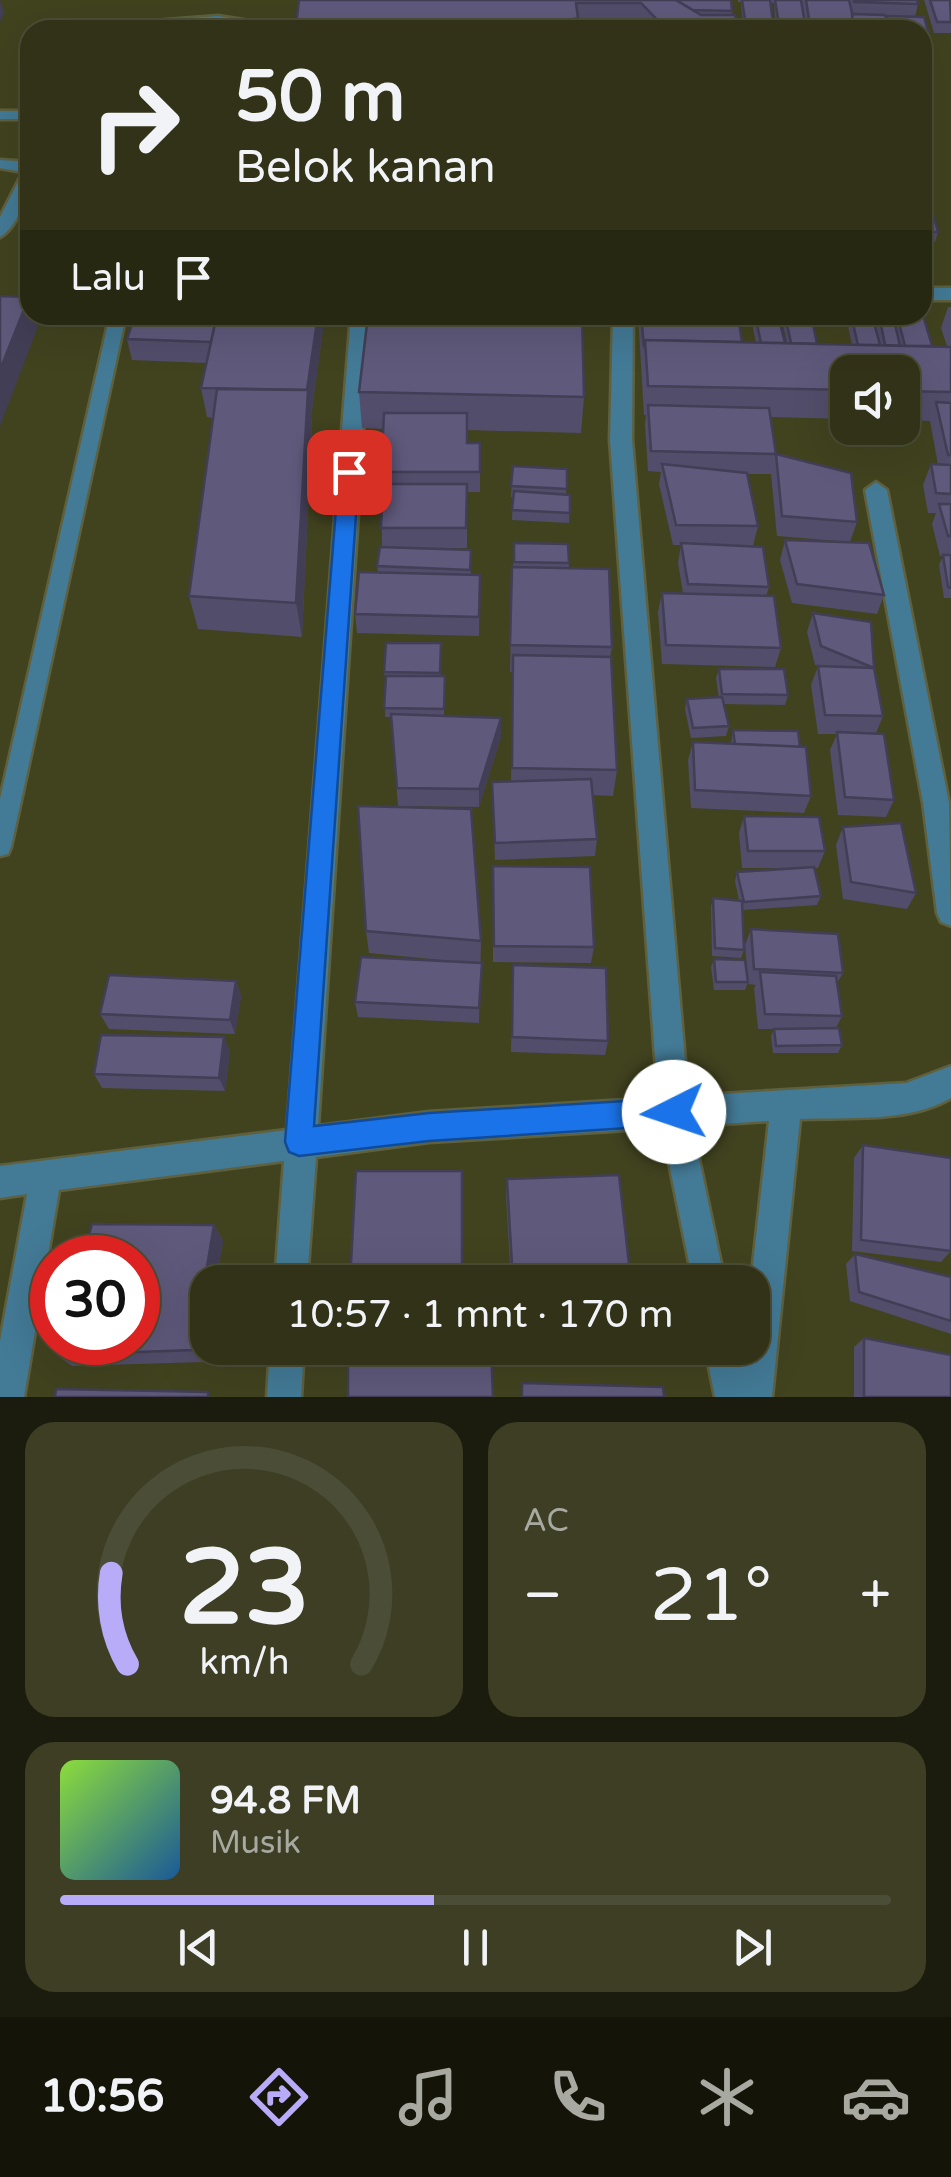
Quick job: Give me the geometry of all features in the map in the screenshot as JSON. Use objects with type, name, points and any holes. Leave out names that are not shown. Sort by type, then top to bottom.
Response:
[{"type":"street","points":[[292,1265],[359,325]]},
{"type":"street","points":[[623,325],[621,440],[674,1112],[706,1265]]},
{"type":"street","points":[[876,490],[936,803],[951,913]]},
{"type":"street","points":[[0,1182],[429,1127],[906,1098],[935,1092],[951,1081]]},
{"type":"street","points":[[756,1397],[786,1103]]},
{"type":"street","points":[[7,1397],[46,1174]]},
{"type":"street","points":[[284,1397],[286,1365]]},
{"type":"street","points":[[725,1365],[732,1397]]},
{"type":"lane","points":[[0,232],[20,192]]},
{"type":"lane","points":[[0,846],[116,325]]},
{"type":"building","points":[[299,0],[676,0],[701,15],[735,15],[736,20],[657,20],[641,3],[576,3],[578,18],[570,20],[297,20]]},
{"type":"building","points":[[676,0],[731,0],[732,11],[693,10]]},
{"type":"building","points":[[742,0],[770,0],[773,20],[745,20]]},
{"type":"building","points":[[775,0],[801,0],[804,20],[778,20]]},
{"type":"building","points":[[806,0],[849,0],[854,20],[832,20],[809,19]]},
{"type":"building","points":[[917,0],[918,4],[854,2]]},
{"type":"building","points":[[930,0],[950,0],[951,22],[937,22]]},
{"type":"building","points":[[852,14],[885,15],[886,20],[853,20]]},
{"type":"building","points":[[887,16],[925,20],[887,20]]},
{"type":"building","points":[[0,296],[20,297],[20,320],[0,370]]},
{"type":"building","points":[[132,325],[215,325],[211,342],[127,339]]},
{"type":"building","points":[[215,325],[317,325],[307,390],[201,388]]},
{"type":"building","points":[[367,325],[582,325],[584,397],[359,392]]},
{"type":"building","points":[[642,325],[739,325],[742,342],[645,340],[644,347]]},
{"type":"building","points":[[757,325],[780,325],[785,343],[761,343]]},
{"type":"building","points":[[787,325],[813,325],[817,344],[791,343]]},
{"type":"building","points":[[853,325],[875,325],[880,345],[858,345]]},
{"type":"building","points":[[881,325],[895,325],[900,346],[885,345]]},
{"type":"building","points":[[900,325],[926,325],[932,346],[905,346]]},
{"type":"building","points":[[645,340],[951,347],[951,392],[920,391],[920,355],[830,355],[830,390],[648,386]]},
{"type":"building","points":[[217,389],[308,390],[296,603],[189,596]]},
{"type":"building","points":[[936,402],[951,403],[951,455],[948,455]]},
{"type":"building","points":[[648,405],[769,408],[776,454],[651,451]]},
{"type":"building","points":[[384,413],[467,413],[467,443],[480,443],[480,472],[381,472]]},
{"type":"building","points":[[776,454],[851,473],[857,522],[782,516]]},
{"type":"building","points":[[662,464],[747,473],[758,526],[676,525]]},
{"type":"building","points":[[931,464],[951,465],[951,494],[936,493]]},
{"type":"building","points":[[513,466],[567,469],[567,489],[511,486]]},
{"type":"building","points":[[383,484],[467,484],[466,528],[381,528]]},
{"type":"building","points":[[514,491],[570,495],[570,513],[512,510]]},
{"type":"building","points":[[939,504],[951,504],[951,536],[948,536]]},
{"type":"building","points":[[785,540],[869,543],[884,595],[797,584]]},
{"type":"building","points":[[514,543],[568,544],[569,563],[514,562]]},
{"type":"building","points":[[681,543],[763,547],[769,587],[688,584]]},
{"type":"building","points":[[380,547],[471,550],[470,570],[377,566]]},
{"type":"building","points":[[943,555],[951,555],[951,588],[948,587]]},
{"type":"building","points":[[512,567],[609,569],[612,647],[510,645]]},
{"type":"building","points":[[359,572],[480,575],[479,617],[355,614]]},
{"type":"building","points":[[662,593],[774,596],[781,648],[666,645]]},
{"type":"building","points":[[813,613],[871,622],[874,668],[821,646]]},
{"type":"building","points":[[386,643],[441,643],[440,673],[384,672]]},
{"type":"building","points":[[513,655],[611,657],[617,770],[512,768]]},
{"type":"building","points":[[818,666],[874,668],[883,716],[825,715]]},
{"type":"building","points":[[719,669],[784,669],[788,695],[722,694]]},
{"type":"building","points":[[386,676],[445,676],[444,709],[384,708]]},
{"type":"building","points":[[722,697],[729,726],[693,728],[687,699]]},
{"type":"building","points":[[391,714],[501,718],[479,789],[397,788]]},
{"type":"building","points":[[733,730],[798,731],[800,747],[735,744]]},
{"type":"building","points":[[837,732],[884,734],[894,800],[845,797]]},
{"type":"building","points":[[693,742],[806,747],[811,796],[695,790]]},
{"type":"building","points":[[591,779],[597,839],[495,843],[492,782]]},
{"type":"building","points":[[358,806],[471,809],[481,941],[366,931]]},
{"type":"building","points":[[744,816],[819,817],[825,851],[748,851]]},
{"type":"building","points":[[901,823],[916,893],[851,882],[843,827]]},
{"type":"building","points":[[493,866],[590,867],[594,947],[494,946]]},
{"type":"building","points":[[814,867],[821,896],[744,902],[737,872]]},
{"type":"building","points":[[713,898],[742,901],[744,950],[715,948]]},
{"type":"building","points":[[751,929],[838,934],[843,973],[754,969]]},
{"type":"building","points":[[361,957],[482,963],[479,1008],[355,1002]]},
{"type":"building","points":[[714,959],[745,960],[748,982],[716,982]]},
{"type":"building","points":[[513,965],[606,968],[608,1041],[512,1037]]},
{"type":"building","points":[[760,972],[836,976],[842,1016],[765,1014]]},
{"type":"building","points":[[109,975],[236,981],[230,1020],[100,1014]]},
{"type":"building","points":[[839,1028],[842,1045],[776,1046],[774,1029]]},
{"type":"building","points":[[101,1035],[224,1037],[219,1078],[94,1074]]},
{"type":"building","points":[[863,1145],[951,1158],[951,1251],[861,1240]]},
{"type":"building","points":[[356,1171],[462,1171],[462,1265],[351,1265]]},
{"type":"building","points":[[619,1175],[629,1265],[512,1265],[507,1179]]},
{"type":"building","points":[[92,1224],[214,1225],[207,1265],[190,1265],[190,1350],[160,1351],[160,1235],[89,1235]]},
{"type":"building","points":[[855,1254],[951,1277],[951,1321],[859,1292]]},
{"type":"building","points":[[864,1338],[951,1355],[951,1397],[864,1397]]},
{"type":"building","points":[[348,1365],[492,1365],[493,1397],[348,1397]]},
{"type":"building","points":[[522,1383],[663,1387],[664,1397],[522,1397]]},
{"type":"building","points":[[56,1389],[208,1392],[208,1397],[55,1397]]},
{"type":"route","points":[[349,472],[299,1142],[429,1127],[674,1112]]}]
